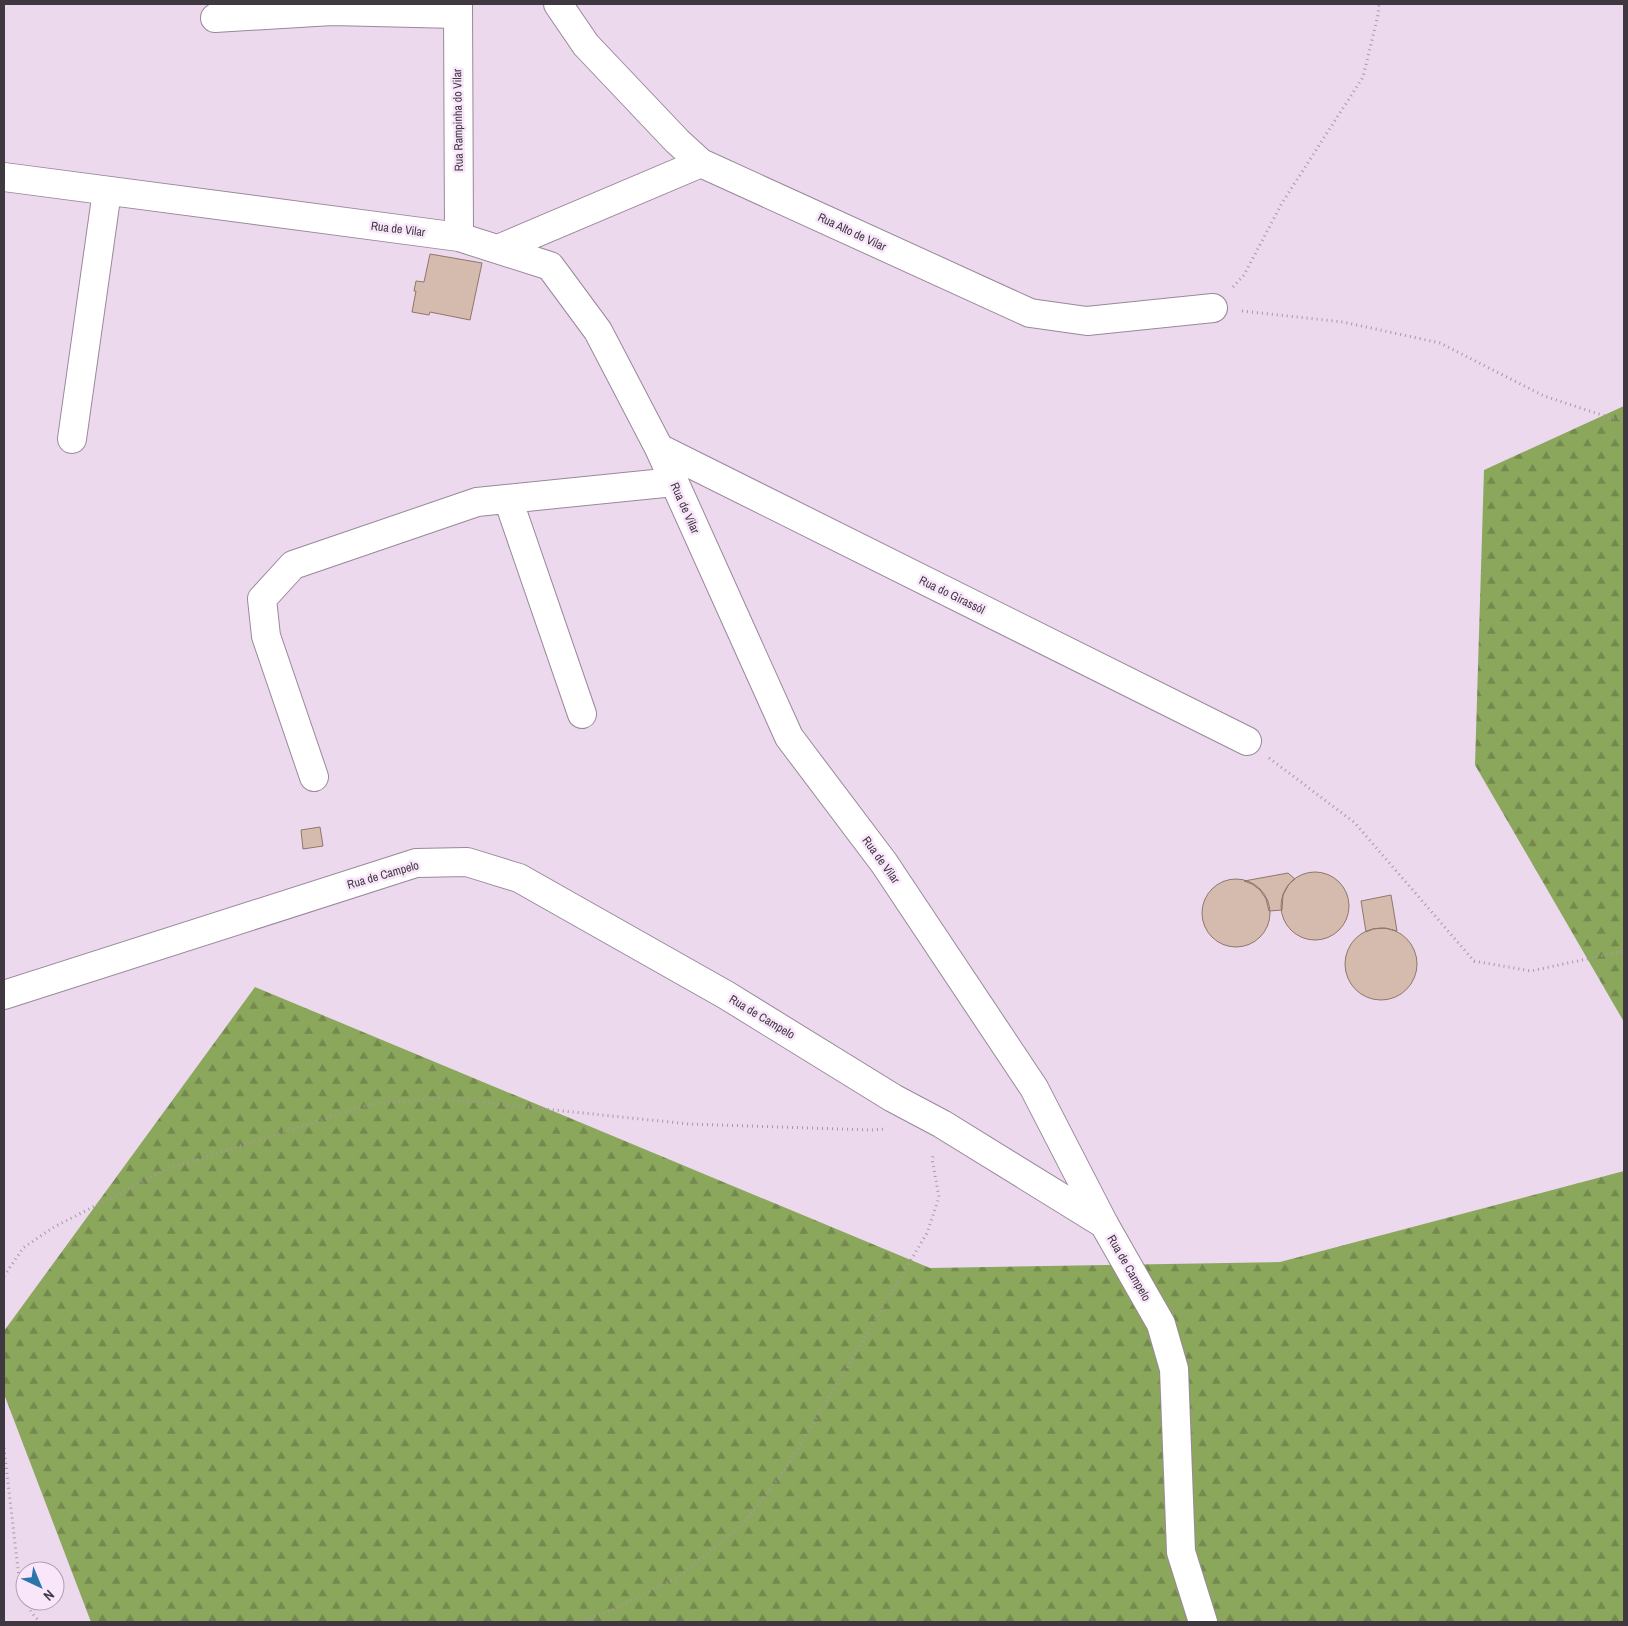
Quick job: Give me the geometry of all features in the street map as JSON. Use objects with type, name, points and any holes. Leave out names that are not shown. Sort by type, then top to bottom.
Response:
[{"type":"street","name":"Rua Alto de Vilar","points":[[558,4],[586,45],[700,163],[1030,313],[1087,321],[1213,308]]},
{"type":"street","points":[[214,18],[332,11],[457,9]]},
{"type":"street","name":"Rua Rampinha do Vilar","points":[[457,9],[459,237]]},
{"type":"street","points":[[498,249],[700,163]]},
{"type":"street","name":"Rua de Vilar","points":[[4,177],[459,237],[550,266],[598,331],[659,448],[789,737],[884,863],[1034,1088],[1104,1224]]},
{"type":"street","points":[[72,439],[107,191]]},
{"type":"street","name":"Rua do Girassól","points":[[659,448],[1247,741]]},
{"type":"street","points":[[314,777],[266,636],[262,599],[293,564],[477,502],[674,482]]},
{"type":"street","points":[[508,499],[582,714]]},
{"type":"street","name":"Rua de Campelo","points":[[4,995],[416,863],[468,862],[519,878],[726,995],[894,1098],[942,1124],[1104,1224],[1161,1324],[1174,1369],[1181,1552],[1203,1622]]},
{"type":"path","points":[[1213,308],[1244,274],[1282,203],[1363,77],[1379,4]]},
{"type":"path","points":[[1213,308],[1342,322],[1440,343],[1544,396],[1611,418],[1624,418]]},
{"type":"path","points":[[1247,741],[1354,822],[1474,961],[1531,971],[1624,951]]},
{"type":"path","points":[[4,1276],[23,1248],[54,1227],[167,1169],[368,1105],[438,1098],[689,1124],[871,1130],[889,1128]]},
{"type":"path","points":[[580,1622],[607,1612],[679,1577],[744,1523],[789,1464],[927,1233],[939,1197],[932,1160],[942,1124]]},
{"type":"path","points":[[4,1448],[17,1561]]},
{"type":"path","points":[[31,1611],[40,1622]]},
{"type":"green space","points":[[1624,406],[1624,1022],[1475,765],[1484,470]]},
{"type":"green space","points":[[255,987],[930,1268],[1280,1262],[1624,1171],[1624,1622],[91,1622],[4,1394],[4,1331]]},
{"type":"building","points":[[430,254],[482,263],[470,320],[430,312],[429,315],[412,312],[416,281],[424,282]]},
{"type":"building","points":[[320,827],[323,846],[303,849],[301,830]]},
{"type":"building","points":[[1315,872],[1328,875],[1339,882],[1346,893],[1349,906],[1346,919],[1339,930],[1328,937],[1315,940],[1302,937],[1291,930],[1284,919],[1281,906],[1284,893],[1291,882],[1302,875]]},
{"type":"building","points":[[1288,873],[1295,879],[1289,884],[1283,895],[1282,910],[1269,911],[1266,899],[1260,890],[1244,881]]},
{"type":"building","points":[[1236,879],[1249,882],[1260,889],[1267,900],[1270,913],[1267,926],[1260,937],[1249,944],[1236,947],[1223,944],[1212,937],[1205,926],[1202,913],[1205,900],[1212,889],[1223,882]]},
{"type":"building","points":[[1391,895],[1397,931],[1385,928],[1366,932],[1361,901]]},
{"type":"building","points":[[1381,928],[1401,934],[1411,944],[1417,964],[1411,984],[1401,994],[1381,1000],[1361,994],[1351,984],[1345,964],[1351,944],[1361,934]]}]
